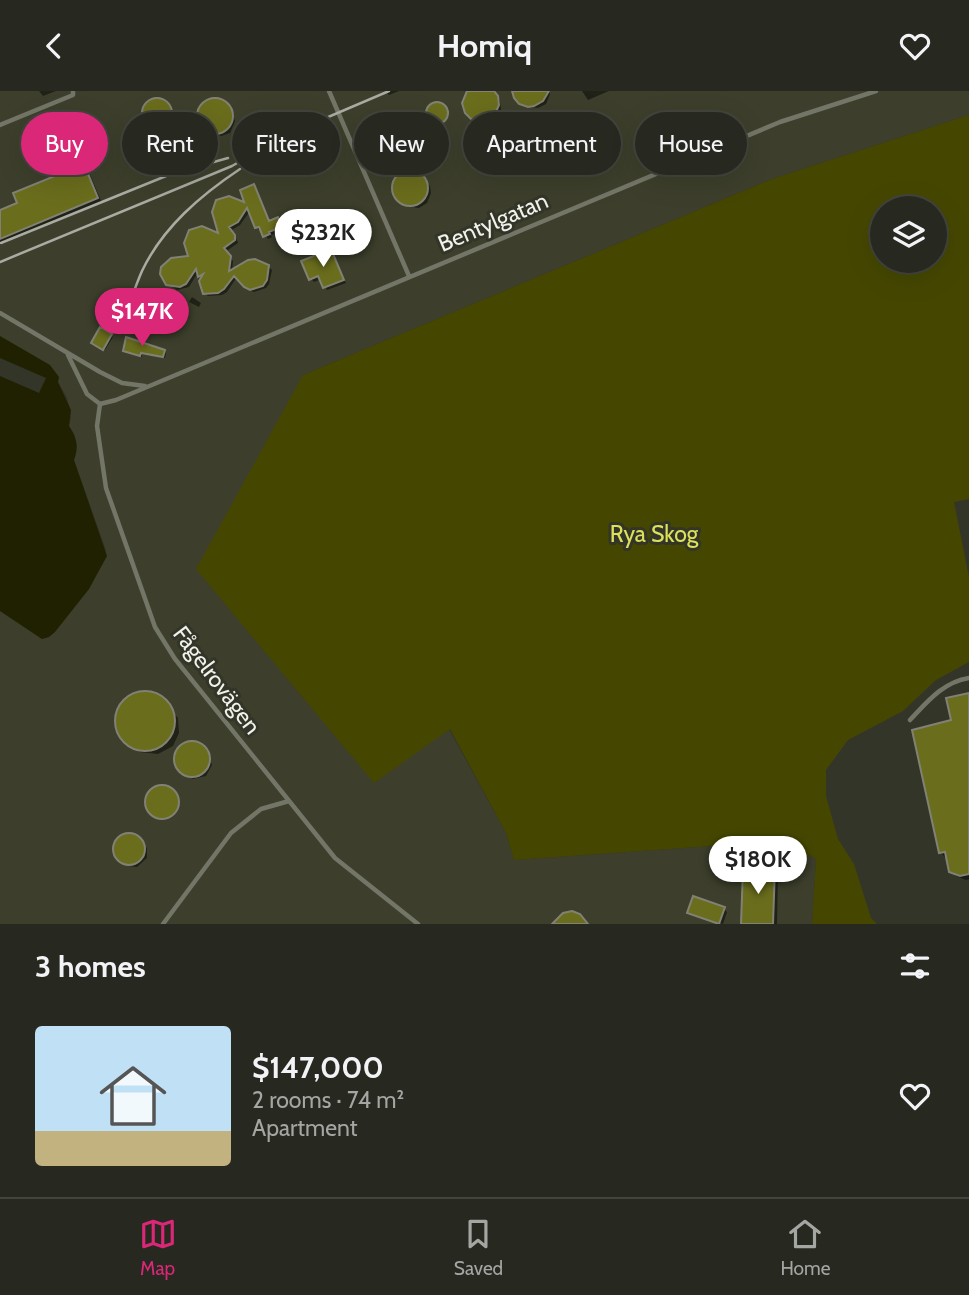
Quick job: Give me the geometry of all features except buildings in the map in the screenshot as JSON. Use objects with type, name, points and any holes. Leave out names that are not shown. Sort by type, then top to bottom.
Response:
[{"type":"lane","points":[[0,125],[74,95],[73,91]]},
{"type":"lane","points":[[329,91],[409,276]]},
{"type":"lane","points":[[853,91],[856,97]]},
{"type":"lane","name":"Bentylgatan","points":[[146,386],[780,121],[876,91]]},
{"type":"lane","points":[[0,313],[67,354],[122,383],[146,386]]},
{"type":"lane","points":[[67,354],[87,394],[100,404],[116,400],[146,386]]},
{"type":"lane","name":"Fågelrovägen","points":[[100,404],[97,426],[106,488],[155,627],[175,659],[335,858],[418,924]]},
{"type":"lane","points":[[910,720],[946,685],[969,678]]},
{"type":"lane","points":[[163,924],[231,833],[261,809],[289,801]]},
{"type":"shaded area","points":[[0,91],[969,91],[969,115],[772,179],[303,375],[449,729],[506,833],[514,860],[781,841],[816,859],[812,924],[0,924],[0,611],[42,639],[49,637],[89,589],[106,550],[74,460],[75,435],[69,426],[71,418],[67,397],[58,382],[0,336]]},
{"type":"shaded area","points":[[0,336],[50,365],[59,377],[58,382],[71,410],[69,426],[77,447],[74,460],[107,556],[89,589],[55,632],[42,639],[0,611]]},
{"type":"green space","name":"Rya Skog","points":[[969,115],[969,499],[954,502],[969,577],[969,662],[936,680],[903,711],[848,740],[826,770],[826,796],[838,839],[854,864],[871,918],[877,924],[812,924],[816,859],[781,841],[514,860],[506,833],[450,729],[374,783],[196,569],[303,375],[772,179]]},
{"type":"pier","points":[[0,358],[46,378],[39,393],[0,376]]},
{"type":"railway","points":[[0,262],[232,166],[286,135],[389,91]]},
{"type":"railway","points":[[1,243],[171,174],[228,158]]},
{"type":"railway","points":[[123,322],[142,271],[161,240],[197,201],[232,175]]}]
